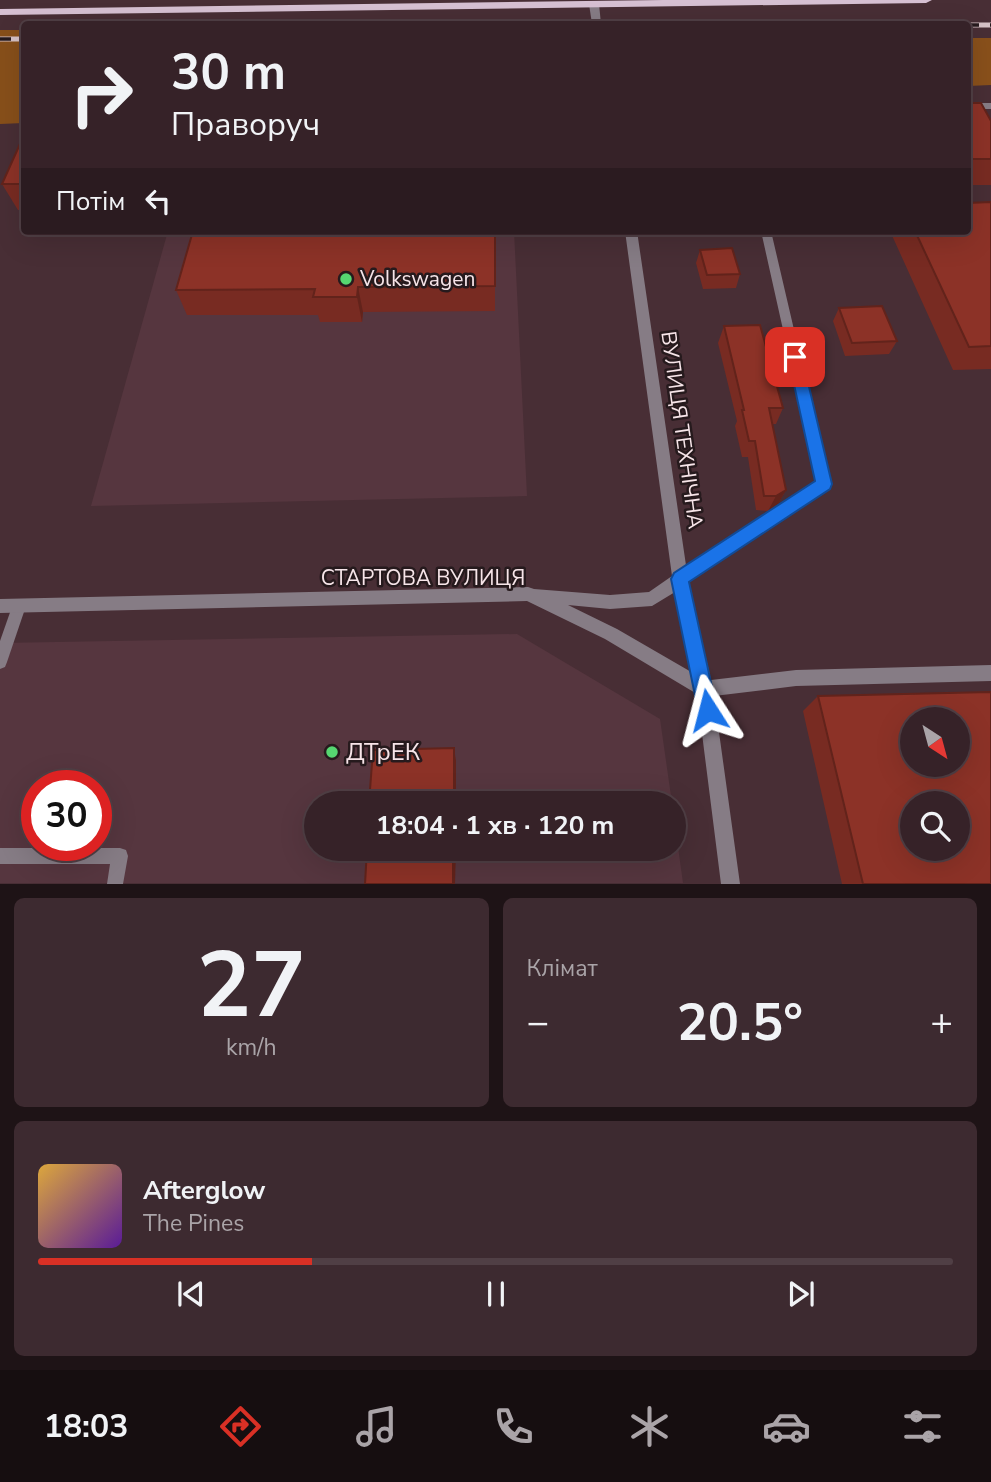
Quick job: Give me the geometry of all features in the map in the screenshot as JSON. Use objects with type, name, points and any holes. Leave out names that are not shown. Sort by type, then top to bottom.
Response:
[{"type":"main road","points":[[0,12],[926,0]]},
{"type":"street","points":[[594,4],[597,21]]},
{"type":"street","name":"ВУЛИЦЯ ТЕХНІЧНА","points":[[632,235],[680,579],[705,689],[730,884]]},
{"type":"street","points":[[528,594],[610,602],[652,599],[680,579]]},
{"type":"street","name":"СТАРТОВА ВУЛИЦЯ","points":[[0,606],[528,594],[611,634],[705,689]]},
{"type":"street","points":[[705,689],[796,678],[991,673]]},
{"type":"lane","points":[[971,106],[991,106]]},
{"type":"lane","points":[[680,579],[824,484],[767,235]]},
{"type":"lane","points":[[0,662],[19,606]]},
{"type":"lane","points":[[0,856],[120,856],[115,884]]},
{"type":"shaded area","points":[[578,19],[580,21],[464,21]]},
{"type":"shaded area","points":[[0,30],[21,30],[21,123],[0,124]]},
{"type":"shaded area","points":[[971,38],[991,38],[991,85],[971,86]]},
{"type":"shaded area","points":[[167,235],[514,235],[527,496],[91,506]]},
{"type":"shaded area","name":"ДТрЕК","points":[[517,634],[660,719],[670,791],[304,791],[304,861],[680,861],[683,883],[0,883],[0,643]]},
{"type":"building","points":[[971,103],[981,103],[991,121],[991,159],[971,159]]},
{"type":"building","points":[[21,142],[21,184],[2,184]]},
{"type":"building","points":[[991,202],[991,346],[969,347],[917,235],[971,235],[971,203]]},
{"type":"building","name":"Volkswagen","points":[[192,235],[495,235],[495,286],[358,287],[357,297],[313,297],[315,289],[176,290]]},
{"type":"building","points":[[732,248],[740,274],[707,275],[700,250]]},
{"type":"building","points":[[882,306],[897,341],[852,343],[839,308]]},
{"type":"building","points":[[760,325],[783,408],[769,408],[786,490],[776,496],[764,496],[755,441],[749,441],[724,326]]},
{"type":"building","points":[[991,692],[991,884],[863,884],[818,696]]},
{"type":"building","points":[[454,748],[454,791],[370,791],[373,750]]},
{"type":"building","points":[[366,861],[453,861],[453,884],[365,884]]},
{"type":"railway","points":[[971,25],[991,25]]},
{"type":"railway","points":[[0,39],[21,39]]},
{"type":"place","name":"Volkswagen","points":[[346,279]]},
{"type":"place","name":"ДТрЕК","points":[[332,752]]},
{"type":"route","points":[[708,710],[680,579],[824,484],[795,357]]}]
